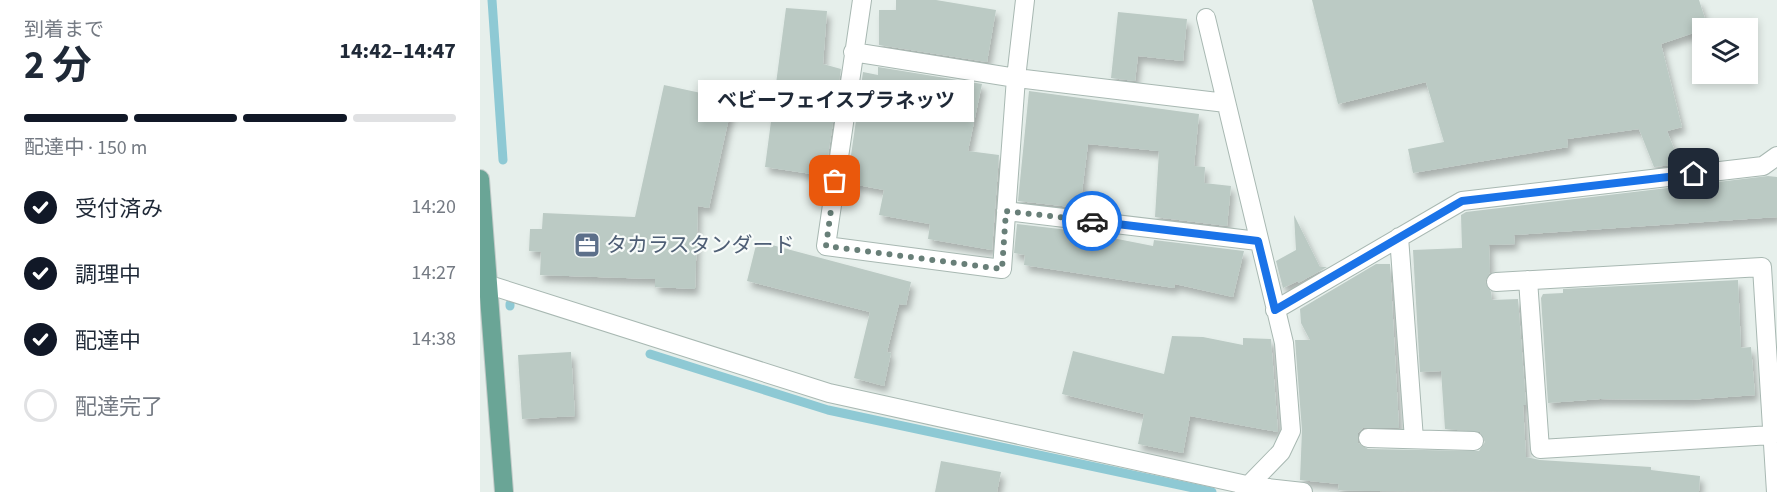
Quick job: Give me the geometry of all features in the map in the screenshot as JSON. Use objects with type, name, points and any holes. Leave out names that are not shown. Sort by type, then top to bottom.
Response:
[{"type":"main road","points":[[480,179],[484,283],[504,492]]},
{"type":"street","points":[[862,0],[826,246],[1002,269],[1016,78],[1025,0]]},
{"type":"street","points":[[1206,18],[1284,343],[1291,431],[1281,452],[1246,490]]},
{"type":"street","points":[[853,52],[1016,78],[1226,103]]},
{"type":"street","points":[[1275,310],[1462,201],[1763,166],[1777,156]]},
{"type":"street","points":[[1006,211],[1258,241]]},
{"type":"street","points":[[1399,237],[1414,439]]},
{"type":"street","points":[[1496,282],[1762,267],[1776,492]]},
{"type":"street","points":[[1528,280],[1540,449],[1772,435]]},
{"type":"street","points":[[484,283],[829,393],[1246,490],[1303,492]]},
{"type":"street","points":[[1368,438],[1474,441]]},
{"type":"building","points":[[896,0],[936,0],[996,10],[987,62],[879,45],[879,10],[896,10]]},
{"type":"building","points":[[1312,0],[1699,0],[1705,18],[1692,18],[1692,33],[1661,44],[1682,127],[1667,131],[1680,164],[1654,167],[1639,129],[1567,139],[1568,147],[1413,173],[1408,149],[1444,142],[1426,82],[1338,104]]},
{"type":"building","points":[[786,8],[827,11],[823,64],[841,69],[825,176],[765,167]]},
{"type":"building","points":[[1118,12],[1187,19],[1183,61],[1138,56],[1135,81],[1111,78]]},
{"type":"building","points":[[878,67],[982,84],[968,151],[999,155],[992,250],[928,239],[930,224],[879,215],[884,190],[847,183],[863,72],[878,75]]},
{"type":"building","points":[[664,85],[733,100],[709,208],[698,206],[695,289],[655,287],[655,279],[540,275],[541,252],[529,251],[530,229],[542,229],[543,213],[635,217]]},
{"type":"building","points":[[1029,91],[1199,114],[1194,166],[1205,167],[1204,183],[1231,186],[1227,226],[1155,217],[1159,151],[1088,144],[1080,208],[1018,201]]},
{"type":"building","points":[[1768,176],[1777,177],[1777,217],[1514,235],[1515,244],[1489,245],[1490,272],[1485,282],[1491,292],[1492,300],[1518,299],[1526,405],[1523,405],[1526,457],[1540,460],[1651,467],[1651,470],[1700,476],[1699,492],[1371,491],[1338,490],[1339,484],[1300,480],[1302,430],[1295,340],[1310,340],[1301,323],[1300,309],[1376,264],[1390,264],[1399,428],[1363,428],[1358,433],[1358,443],[1368,449],[1479,451],[1485,442],[1480,432],[1445,429],[1441,371],[1420,372],[1413,250],[1462,248],[1461,215],[1466,212]]},
{"type":"building","points":[[1294,215],[1320,267],[1327,267],[1298,283],[1298,281],[1283,288],[1276,261],[1296,250]]},
{"type":"building","points":[[1017,224],[1077,231],[1153,246],[1154,240],[1244,251],[1233,297],[1175,284],[1174,288],[1024,265],[1025,255],[1014,253]]},
{"type":"building","points":[[757,241],[911,282],[906,305],[899,304],[887,352],[891,353],[884,386],[854,378],[870,312],[747,281]]},
{"type":"building","points":[[1738,280],[1741,348],[1751,347],[1755,395],[1688,400],[1600,399],[1548,403],[1541,298],[1543,294],[1563,293],[1563,289]]},
{"type":"building","points":[[1172,336],[1203,337],[1243,345],[1243,338],[1271,339],[1278,432],[1190,416],[1183,453],[1138,444],[1144,414],[1062,394],[1073,351],[1164,374]]},
{"type":"building","points":[[571,352],[575,416],[522,419],[518,355]]},
{"type":"building","points":[[941,461],[1001,472],[997,492],[935,492]]},
{"type":"waterway","points":[[492,0],[503,160]]},
{"type":"waterway","points":[[650,354],[828,410],[1212,492]]},
{"type":"way so far","points":[[835,181],[826,246],[1002,269],[1006,211],[1092,221]]},
{"type":"place","name":"ベビーフェイスプラネッツ","points":[[835,181]]},
{"type":"place","name":"タカラスタンダード","points":[[587,245]]},
{"type":"route","points":[[1092,221],[1258,241],[1275,310],[1462,201],[1694,174]]}]
